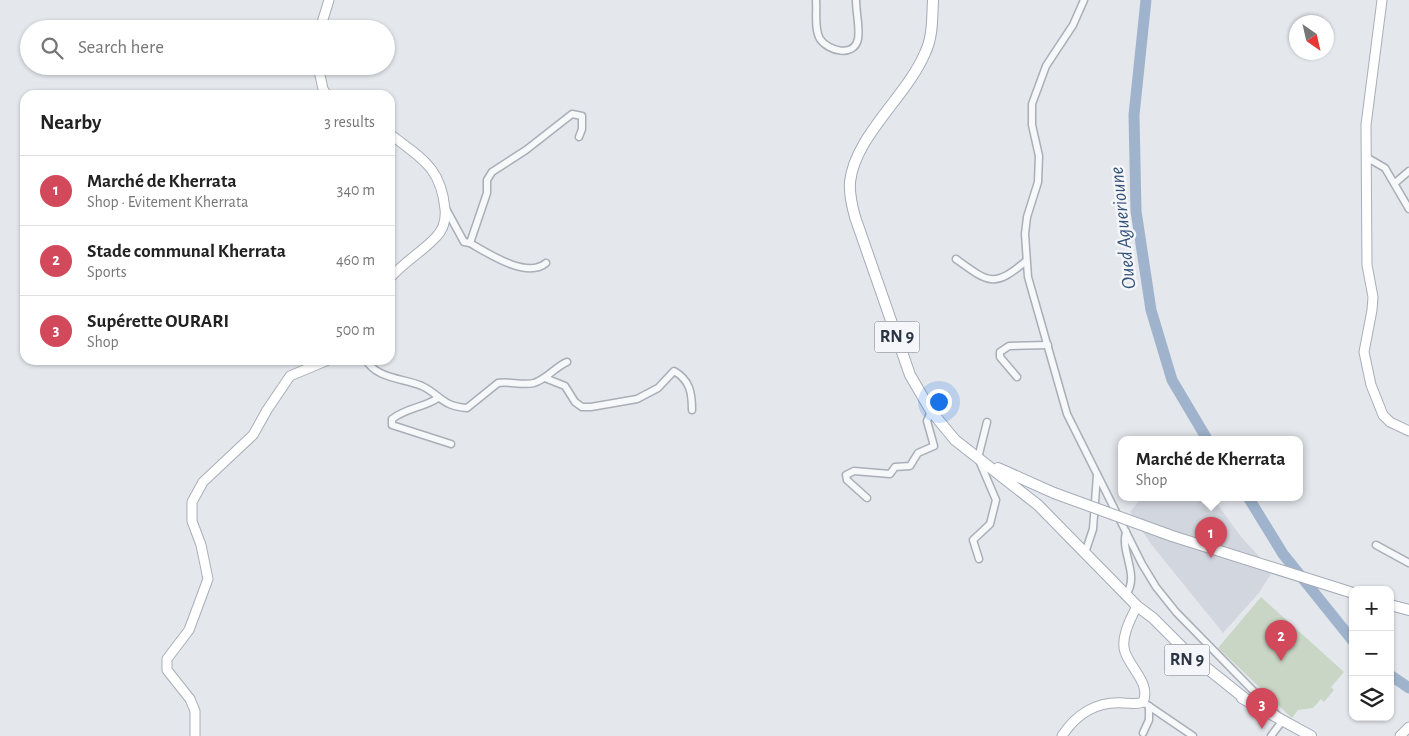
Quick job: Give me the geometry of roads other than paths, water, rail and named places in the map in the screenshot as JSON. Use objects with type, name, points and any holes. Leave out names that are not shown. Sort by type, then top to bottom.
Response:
[{"type":"main road","name":"RN 9","points":[[933,0],[932,29],[926,52],[861,152],[850,182],[855,217],[910,374],[931,411],[955,440],[1038,505],[1125,596],[1153,618],[1188,652],[1248,701],[1311,736]]},
{"type":"main road","points":[[982,460],[1054,493],[1172,536],[1349,592]]},
{"type":"main road","points":[[1394,606],[1409,610]]},
{"type":"street","points":[[323,20],[329,0]]},
{"type":"street","points":[[816,0],[817,32],[825,44],[841,51],[850,50],[856,46],[858,38],[856,0]]},
{"type":"street","points":[[1084,0],[1073,25],[1046,66],[1032,104],[1032,124],[1039,156],[1038,182],[1025,234],[1028,276],[1067,414],[1126,532],[1156,587],[1176,612],[1280,719],[1271,736]]},
{"type":"street","points":[[1382,0],[1368,92],[1366,157],[1367,265],[1372,310],[1364,352],[1366,366],[1383,415],[1390,422],[1409,431]]},
{"type":"street","points":[[320,75],[324,90]]},
{"type":"street","points":[[470,243],[492,172],[526,150],[572,114],[582,116],[584,122],[578,137]]},
{"type":"street","points":[[395,138],[433,171],[440,181],[445,206],[444,225],[438,236],[403,263],[395,272]]},
{"type":"street","points":[[1366,157],[1385,168],[1409,208]]},
{"type":"street","points":[[1395,183],[1409,171]]},
{"type":"street","points":[[445,206],[464,242],[470,243],[510,264],[540,268],[546,263]]},
{"type":"street","points":[[956,259],[993,280],[1004,279],[1026,262]]},
{"type":"street","points":[[1017,377],[1000,357],[1000,352],[1009,346],[1048,345]]},
{"type":"street","points":[[369,365],[393,378],[421,386],[448,405],[467,408],[498,383],[533,383],[545,378],[558,366],[567,362]]},
{"type":"street","points":[[195,736],[195,711],[190,699],[167,670],[167,659],[189,630],[208,579],[201,545],[192,521],[192,502],[203,482],[253,435],[290,376],[316,365]]},
{"type":"street","points":[[545,378],[565,386],[575,402],[582,406],[591,407],[637,399],[658,388],[674,371],[681,375],[688,383],[692,394],[692,410]]},
{"type":"street","points":[[438,398],[431,403],[407,409],[392,418],[392,425],[451,444]]},
{"type":"street","points":[[867,498],[847,480],[846,475],[854,471],[890,474],[895,467],[910,466],[918,453],[934,446],[927,421],[931,411]]},
{"type":"street","points":[[979,559],[972,540],[990,524],[996,500],[982,460],[987,422]]},
{"type":"street","points":[[1085,553],[1093,529],[1097,474]]},
{"type":"street","points":[[1125,596],[1131,581],[1130,566],[1124,546],[1126,532]]},
{"type":"street","points":[[1376,545],[1409,563]]},
{"type":"street","points":[[1137,606],[1125,637],[1124,651],[1145,688],[1149,720],[1143,733]]},
{"type":"street","points":[[1062,736],[1078,715],[1109,704],[1124,703],[1146,704],[1193,736]]},
{"type":"street","points":[[1400,736],[1409,727]]},
{"type":"waterway","name":"Oued Aguerioune","points":[[1146,0],[1134,115],[1136,211],[1151,310],[1172,380],[1205,436]]},
{"type":"waterway","name":"Oued Aguerioune","points":[[1250,501],[1283,554],[1349,636]]},
{"type":"waterway","name":"Oued Aguerioune","points":[[1391,676],[1409,688]]},
{"type":"place","name":"Marché de Kherrata","points":[[1211,558]]},
{"type":"place","name":"Stade communal Kherrata","points":[[1281,661]]},
{"type":"place","name":"Supérette OURARI","points":[[1262,729]]}]
